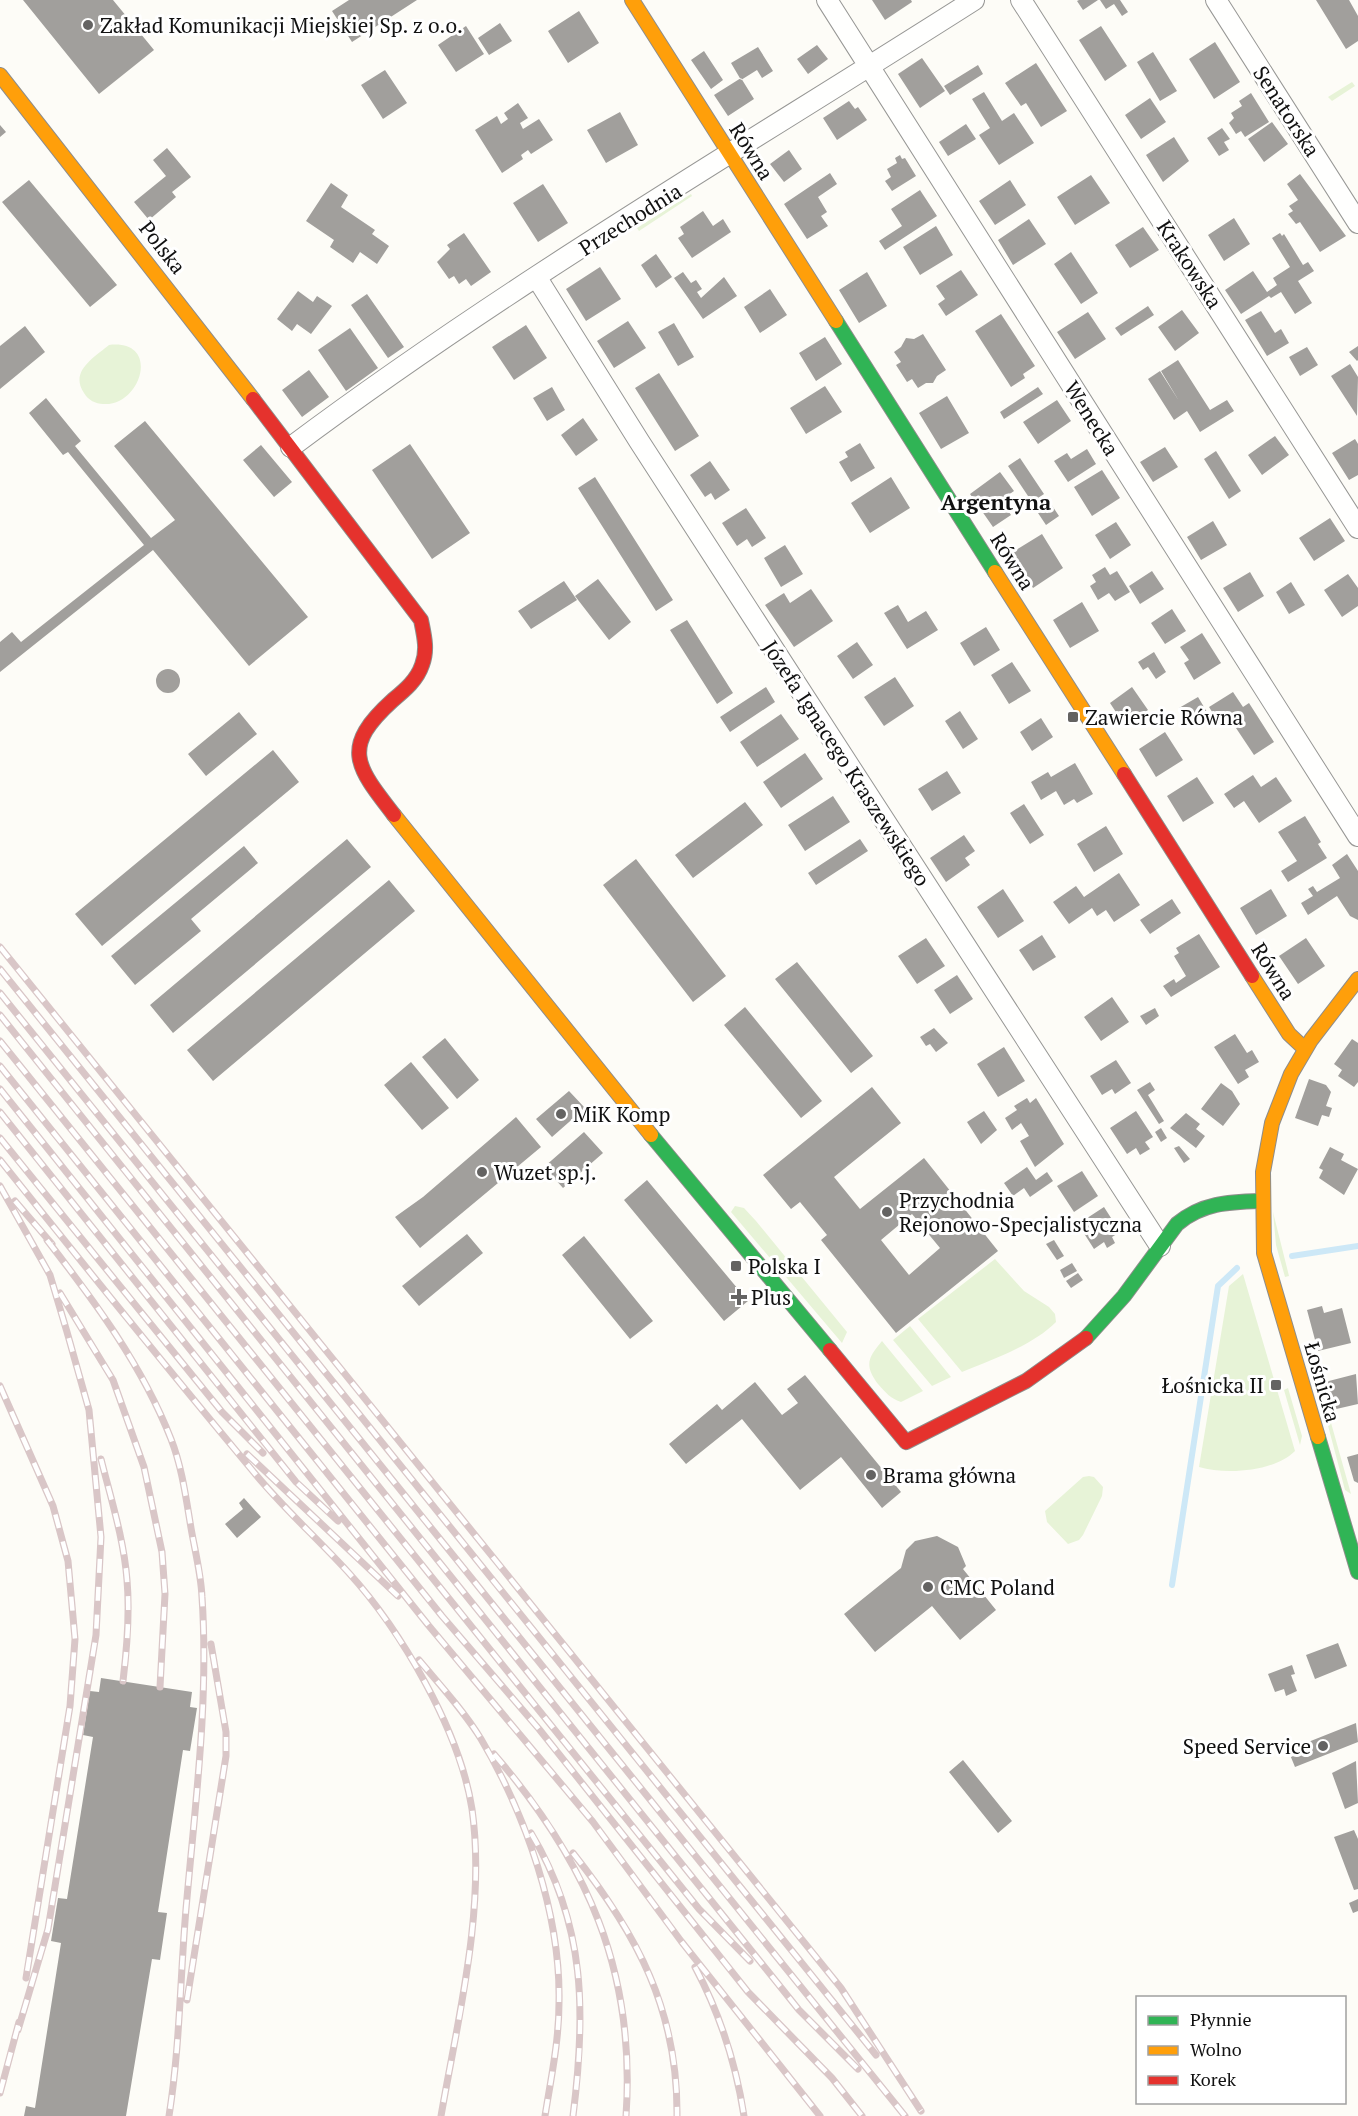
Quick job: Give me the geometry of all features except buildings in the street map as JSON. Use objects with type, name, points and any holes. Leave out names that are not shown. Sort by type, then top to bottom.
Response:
[{"type":"street","name":"Równa","points":[[632,0],[1289,1034],[1305,1049]]},
{"type":"street","name":"Wenecka","points":[[827,0],[1358,836]]},
{"type":"street","name":"Przechodnia","points":[[291,447],[387,378],[537,278],[974,0]]},
{"type":"street","name":"Krakowska","points":[[1021,0],[1358,528]]},
{"type":"street","name":"Senatorska","points":[[1216,0],[1358,223]]},
{"type":"street","name":"Polska","points":[[0,75],[291,447],[421,620],[428,642],[426,658],[415,680],[367,724],[359,741],[361,763],[374,789],[656,1142],[906,1442],[1035,1374],[1071,1351],[1102,1322],[1160,1246]]},
{"type":"street","name":"Józefa Ignacego Kraszewskiego","points":[[537,278],[639,441],[1160,1246]]},
{"type":"street","name":"Łośnicka","points":[[1358,978],[1305,1049],[1284,1087],[1272,1117],[1263,1161],[1260,1202],[1264,1253],[1358,1572]]},
{"type":"street","points":[[1160,1246],[1191,1211],[1208,1203],[1260,1202]]},
{"type":"street","points":[[1341,1520],[1358,1507]]},
{"type":"green space","points":[[1352,82],[1355,86],[1332,101],[1328,97]]},
{"type":"green space","points":[[691,194],[692,196],[639,231],[637,228]]},
{"type":"green space","points":[[109,345],[126,346],[136,352],[140,362],[140,373],[136,385],[127,395],[116,402],[100,404],[92,401],[86,395],[80,385],[80,378],[86,365]]},
{"type":"green space","points":[[735,1206],[744,1208],[756,1221],[847,1332],[842,1343],[731,1212]]},
{"type":"green space","points":[[1273,1212],[1289,1276],[1285,1277],[1276,1245]]},
{"type":"green space","points":[[995,1259],[1024,1291],[1049,1307],[1055,1314],[1056,1322],[1024,1345],[962,1372],[918,1319]]},
{"type":"green space","points":[[1243,1274],[1295,1451],[1286,1458],[1263,1467],[1222,1471],[1199,1467],[1229,1286]]},
{"type":"green space","points":[[910,1326],[951,1377],[932,1386],[893,1340]]},
{"type":"green space","points":[[882,1341],[923,1391],[901,1402],[888,1395],[878,1384],[869,1367],[873,1352]]},
{"type":"green space","points":[[1319,1380],[1351,1494],[1345,1490],[1317,1384]]},
{"type":"green space","points":[[1288,1388],[1302,1436],[1300,1445],[1284,1390]]},
{"type":"green space","points":[[1083,1477],[1094,1477],[1103,1487],[1102,1496],[1083,1535],[1079,1540],[1068,1544],[1047,1522],[1045,1511]]},
{"type":"waterway","points":[[1292,1256],[1358,1246]]},
{"type":"waterway","points":[[1172,1585],[1218,1286],[1237,1268]]},
{"type":"railway","points":[[0,947],[841,1988],[921,2111]]},
{"type":"railway","points":[[0,969],[876,2055]]},
{"type":"railway","points":[[0,993],[905,2116]]},
{"type":"railway","points":[[0,1015],[799,2010],[858,2069]]},
{"type":"railway","points":[[0,1041],[699,1909],[750,1961]]},
{"type":"railway","points":[[0,1066],[442,1616],[539,1729],[748,1992],[832,2078],[862,2116]]},
{"type":"railway","points":[[0,1089],[429,1626],[593,1822],[681,1941],[820,2116]]},
{"type":"railway","points":[[0,1112],[296,1482],[338,1521]]},
{"type":"railway","points":[[0,1138],[222,1412],[263,1453]]},
{"type":"railway","points":[[0,1160],[263,1484],[348,1572],[368,1596],[407,1652],[441,1715],[455,1747],[465,1779],[472,1809],[475,1847],[473,1924],[462,2002],[441,2116]]},
{"type":"railway","points":[[0,1186],[50,1275],[67,1332],[89,1410],[101,1537],[96,1635],[48,1929],[18,2030]]},
{"type":"railway","points":[[15,1201],[52,1244]]},
{"type":"railway","points":[[47,1240],[116,1335],[146,1385],[159,1412],[171,1439],[181,1472],[200,1580],[204,1636],[202,1714],[178,2038],[169,2116]]},
{"type":"railway","points":[[60,1293],[113,1380],[144,1467],[162,1552],[165,1594],[160,1687]]},
{"type":"railway","points":[[0,1386],[53,1506],[68,1561],[75,1639],[70,1706],[26,1978]]},
{"type":"railway","points":[[247,1454],[398,1596]]},
{"type":"railway","points":[[101,1459],[120,1535],[127,1580],[128,1631],[123,1681]]},
{"type":"railway","points":[[187,2000],[226,1756],[226,1732],[211,1644]]},
{"type":"railway","points":[[419,1660],[459,1708],[481,1739],[512,1800],[538,1866],[554,1935],[559,2003],[558,2031],[545,2116]]},
{"type":"railway","points":[[494,1754],[527,1795],[555,1836],[579,1878],[599,1921],[613,1966],[623,2013],[627,2063],[626,2116]]},
{"type":"railway","points":[[531,1833],[549,1867],[563,1902],[578,1970],[580,2041],[573,2116]]},
{"type":"railway","points":[[573,1853],[616,1913],[649,1975],[670,2042],[677,2116]]},
{"type":"railway","points":[[695,1967],[726,2040],[744,2116]]},
{"type":"railway","points":[[0,2093],[19,2022]]},
{"type":"traffic: fast","points":[[836,321],[995,572]]},
{"type":"traffic: fast","points":[[651,1135],[830,1350]]},
{"type":"traffic: fast","points":[[1086,1338],[1124,1296],[1177,1224],[1196,1212],[1216,1205],[1260,1201]]},
{"type":"traffic: fast","points":[[1318,1437],[1358,1572]]},
{"type":"traffic: slow","points":[[632,0],[836,321]]},
{"type":"traffic: slow","points":[[0,75],[253,399]]},
{"type":"traffic: slow","points":[[995,572],[1124,774]]},
{"type":"traffic: slow","points":[[394,815],[651,1135]]},
{"type":"traffic: slow","points":[[1252,976],[1289,1034],[1305,1049]]},
{"type":"traffic: slow","points":[[1318,1437],[1264,1253],[1263,1172],[1272,1123],[1291,1074],[1311,1040],[1358,979]]},
{"type":"traffic: jam","points":[[253,399],[421,620],[425,648],[420,670],[410,684],[377,716],[360,744],[359,756],[363,769],[370,783],[394,815]]},
{"type":"traffic: jam","points":[[1124,774],[1252,976]]},
{"type":"traffic: jam","points":[[830,1350],[906,1442],[1026,1381],[1086,1338]]},
{"type":"place","name":"Zakład Komunikacji Miejskiej Sp. z o.o.","points":[[88,25]]},
{"type":"place","name":"Zawiercie Równa","points":[[1073,717]]},
{"type":"place","name":"MiK Komp","points":[[561,1114]]},
{"type":"place","name":"Wuzet sp.j.","points":[[482,1172]]},
{"type":"place","name":"Przychodnia Rejonowo-Specjalistyczna","points":[[887,1212]]},
{"type":"place","name":"Polska I","points":[[736,1266]]},
{"type":"place","name":"Plus","points":[[739,1297]]},
{"type":"place","name":"Łośnicka II","points":[[1276,1385]]},
{"type":"place","name":"Brama główna","points":[[871,1475]]},
{"type":"place","name":"CMC Poland","points":[[928,1587]]},
{"type":"place","name":"Speed Service","points":[[1323,1746]]},
{"type":"district","name":"Argentyna","points":[[996,501]]}]
